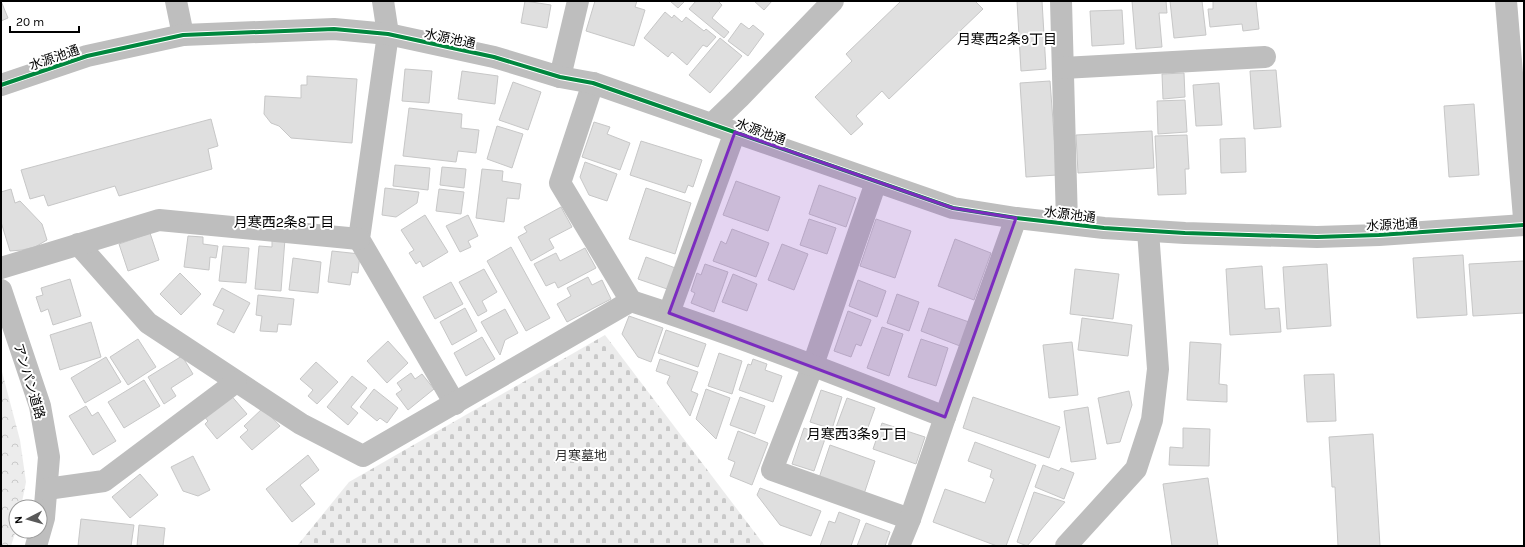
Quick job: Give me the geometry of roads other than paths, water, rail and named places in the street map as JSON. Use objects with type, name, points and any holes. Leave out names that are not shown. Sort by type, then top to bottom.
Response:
[{"type":"street","points":[[176,1],[183,35]]},
{"type":"street","points":[[383,1],[388,34],[359,239],[455,404]]},
{"type":"street","points":[[560,77],[578,1]]},
{"type":"street","points":[[712,124],[834,1]]},
{"type":"street","points":[[1061,1],[1067,223]]},
{"type":"street","points":[[1506,1],[1524,218]]},
{"type":"street","name":"水源池通","points":[[1,86],[87,56],[183,35],[334,29],[388,34],[494,58],[560,77],[593,83],[953,208],[1016,218],[1104,228],[1317,237],[1379,235],[1524,225]]},
{"type":"street","points":[[1063,68],[1266,57]]},
{"type":"street","points":[[593,83],[560,183],[631,301],[669,313],[813,365],[945,417]]},
{"type":"street","points":[[669,313],[735,132]]},
{"type":"street","points":[[876,182],[813,365],[772,470],[910,519]]},
{"type":"street","points":[[899,546],[910,519],[1016,218]]},
{"type":"street","points":[[1,268],[159,220],[359,239]]},
{"type":"street","points":[[1066,546],[1136,469],[1152,420],[1158,369],[1148,231]]},
{"type":"street","points":[[78,244],[148,323],[301,424],[363,456],[631,301]]},
{"type":"street","name":"アンパン道路","points":[[1,290],[40,406],[49,457],[44,518],[36,546]]},
{"type":"street","points":[[47,489],[104,481],[236,382]]},
{"type":"district","name":"月寒西2条9丁目","points":[[1007,39]]},
{"type":"district","name":"月寒西2条8丁目","points":[[284,222]]},
{"type":"district","name":"月寒西3条9丁目","points":[[857,434]]},
{"type":"park label","name":"月寒墓地","points":[[581,455]]}]
